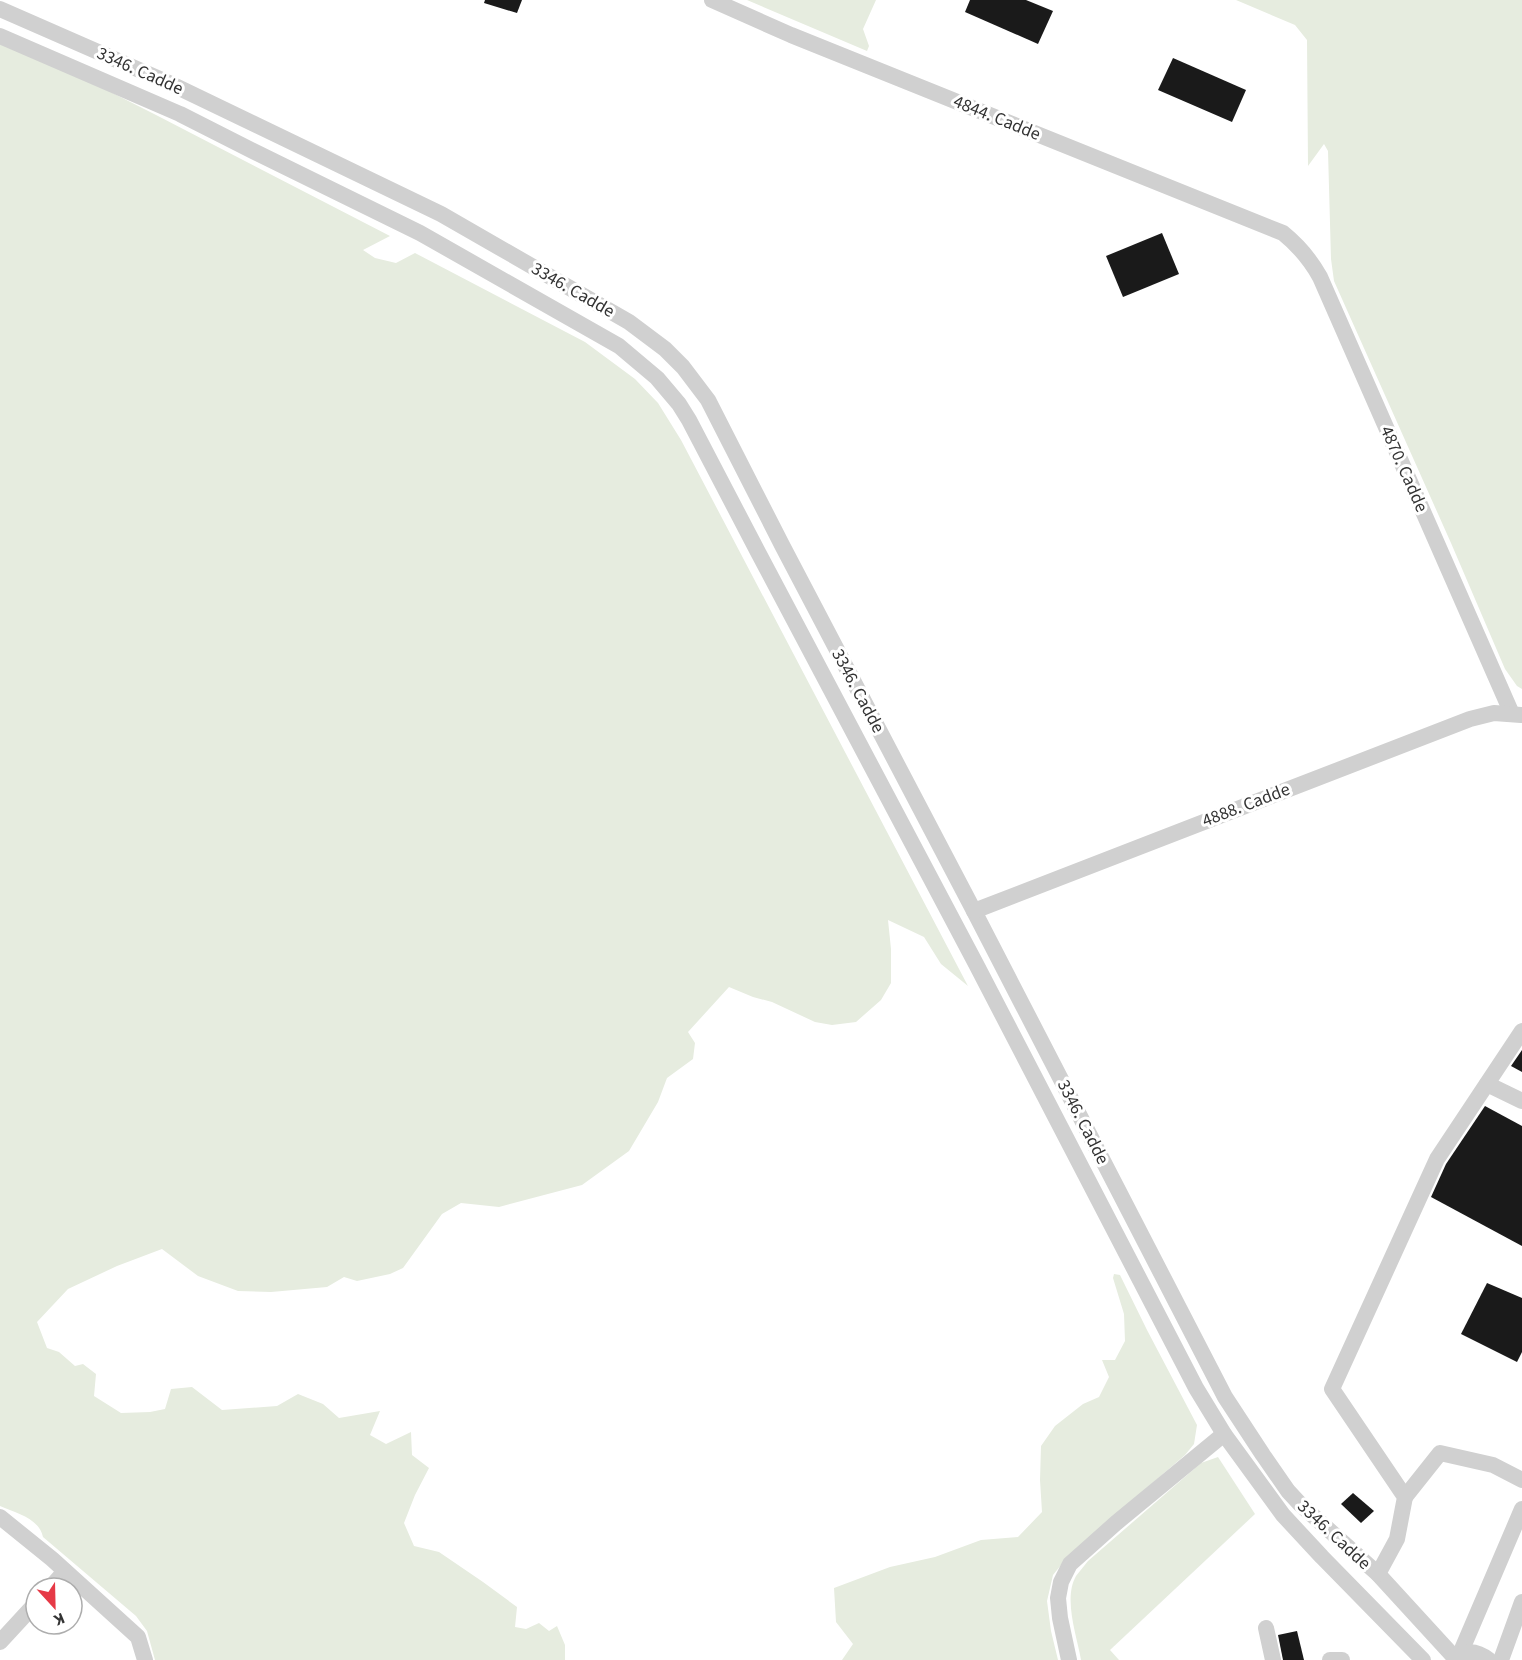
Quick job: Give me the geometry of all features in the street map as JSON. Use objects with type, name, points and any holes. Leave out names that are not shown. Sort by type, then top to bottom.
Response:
[{"type":"street","name":"4844. Cadde","points":[[712,0],[791,35],[1283,233]]},
{"type":"street","name":"3346. Cadde","points":[[0,9],[169,83],[441,214],[629,322],[665,349],[692,376],[708,400],[1225,1396],[1288,1491],[1313,1517],[1378,1574],[1455,1657]]},
{"type":"street","name":"3346. Cadde","points":[[0,36],[180,114],[420,232],[619,346],[648,369],[668,389],[689,420],[981,974],[1185,1368],[1224,1434],[1283,1515],[1423,1660]]},
{"type":"street","name":"4870. Cadde","points":[[1283,233],[1302,250],[1320,277],[1517,714]]},
{"type":"street","name":"4888. Cadde","points":[[974,911],[1470,719],[1489,714],[1517,714]]},
{"type":"street","points":[[1406,1497],[1332,1389],[1437,1159],[1522,1031]]},
{"type":"street","points":[[1487,1084],[1522,1101]]},
{"type":"street","points":[[1069,1660],[1058,1598],[1061,1582],[1070,1564],[1116,1522],[1224,1434]]},
{"type":"street","points":[[1378,1574],[1397,1539],[1406,1497],[1440,1453],[1493,1465],[1522,1479]]},
{"type":"street","points":[[1455,1657],[1522,1509]]},
{"type":"street","points":[[0,1517],[65,1571],[138,1637],[144,1659]]},
{"type":"street","points":[[61,1576],[65,1571]]},
{"type":"street","points":[[1501,1660],[1522,1602]]},
{"type":"street","points":[[0,1642],[24,1616]]},
{"type":"street","points":[[1266,1628],[1272,1660]]},
{"type":"street","points":[[1455,1657],[1469,1652],[1478,1653],[1488,1660]]},
{"type":"street","points":[[1330,1660],[1342,1660]]},
{"type":"shaded area","points":[[747,0],[876,0],[863,29],[869,46],[867,51]]},
{"type":"shaded area","points":[[1236,0],[1522,0],[1522,689],[1517,686],[1505,669],[1334,281],[1331,259],[1328,151],[1324,144],[1308,166],[1307,40],[1295,25]]},
{"type":"shaded area","points":[[0,36],[390,236],[363,250],[375,258],[396,263],[415,253],[585,342],[635,379],[658,403],[681,440],[968,986],[941,964],[924,937],[888,920],[891,983],[881,1000],[856,1022],[832,1025],[815,1022],[772,1002],[729,987],[688,1032],[695,1043],[693,1059],[667,1078],[658,1102],[629,1151],[582,1185],[499,1207],[461,1203],[442,1214],[403,1268],[390,1274],[357,1281],[344,1277],[327,1287],[271,1292],[238,1291],[198,1276],[162,1249],[117,1266],[68,1289],[37,1322],[47,1348],[59,1352],[75,1366],[83,1364],[96,1374],[94,1396],[121,1413],[165,1409],[171,1389],[192,1387],[222,1410],[277,1406],[298,1394],[323,1404],[339,1418],[380,1411],[370,1435],[386,1444],[411,1432],[412,1455],[429,1468],[404,1523],[414,1546],[439,1552],[517,1607],[515,1627],[526,1629],[539,1623],[549,1631],[557,1626],[565,1645],[565,1660],[155,1660],[147,1631],[136,1616],[43,1537],[37,1525],[20,1514],[0,1506]]},
{"type":"shaded area","points":[[1114,1274],[1120,1275],[1197,1425],[1194,1444],[1185,1455],[1069,1555],[1053,1575],[1047,1601],[1058,1660],[842,1660],[853,1644],[836,1622],[834,1588],[890,1567],[935,1557],[981,1540],[1018,1537],[1042,1512],[1041,1446],[1055,1426],[1083,1404],[1099,1397],[1109,1377],[1102,1360],[1115,1360],[1125,1341],[1124,1314],[1113,1278]]},
{"type":"shaded area","points":[[1218,1457],[1255,1514],[1110,1650],[1119,1660],[1081,1660],[1071,1606],[1072,1585],[1076,1576],[1088,1561],[1201,1463]]},
{"type":"building","points":[[485,0],[522,0],[517,13],[484,3]]},
{"type":"building","points":[[970,0],[1026,0],[1053,11],[1038,44],[965,12]]},
{"type":"building","points":[[1173,58],[1246,90],[1232,122],[1158,90]]},
{"type":"building","points":[[1162,233],[1179,274],[1123,297],[1106,256]]},
{"type":"building","points":[[1522,1050],[1522,1072],[1511,1066]]},
{"type":"building","points":[[1485,1106],[1522,1126],[1522,1246],[1431,1197],[1446,1164]]},
{"type":"building","points":[[1487,1283],[1522,1298],[1522,1352],[1517,1362],[1461,1334]]},
{"type":"building","points":[[1353,1493],[1374,1511],[1361,1523],[1341,1504]]},
{"type":"building","points":[[1297,1631],[1304,1660],[1283,1660],[1278,1635]]}]
